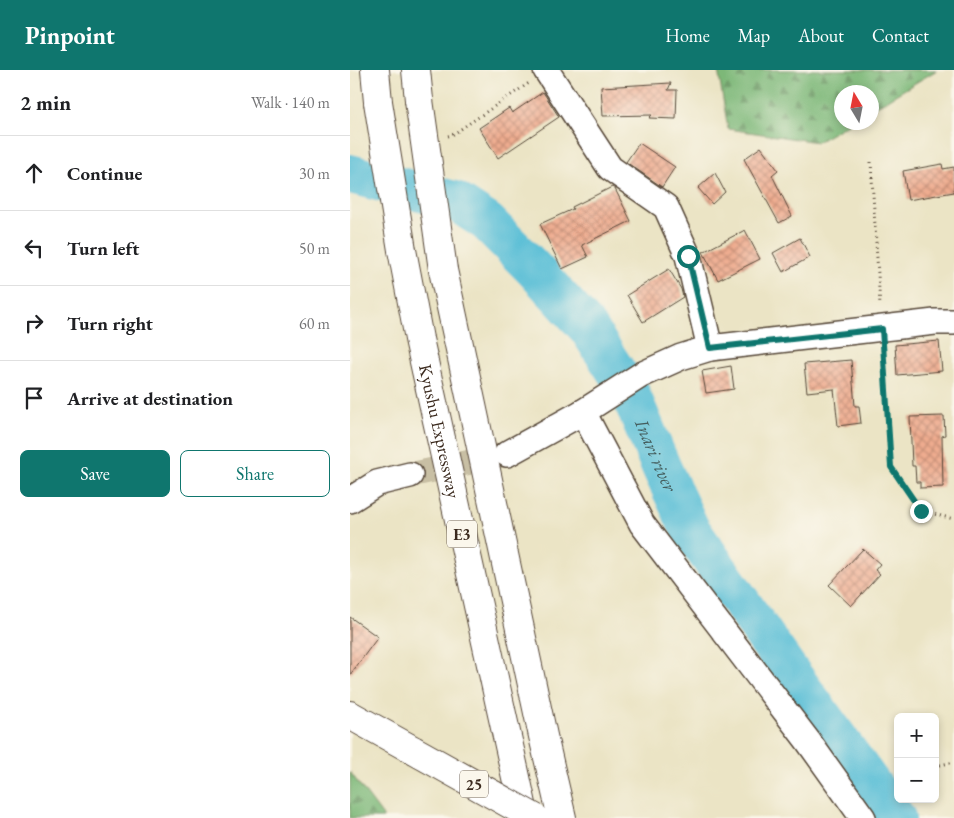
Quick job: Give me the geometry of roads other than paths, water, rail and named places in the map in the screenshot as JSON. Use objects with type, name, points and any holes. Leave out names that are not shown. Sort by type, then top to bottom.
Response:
[{"type":"main road","name":"Kyushu Expressway","points":[[375,70],[378,102],[402,250],[419,339],[525,818]]},
{"type":"main road","name":"E3","points":[[416,70],[443,270],[562,818]]},
{"type":"main road","name":"25","points":[[350,716],[535,818]]},
{"type":"street","points":[[546,71],[610,168],[666,207],[688,256],[710,348]]},
{"type":"street","points":[[507,454],[583,412],[641,375],[681,357],[710,348],[935,322],[954,322]]},
{"type":"street","points":[[583,412],[642,524],[808,741],[863,818]]},
{"type":"street","points":[[350,500],[377,483],[410,475]]},
{"type":"waterway","name":"Inari river","points":[[350,174],[455,201],[487,222],[532,267],[588,328],[630,393],[690,529],[787,668],[896,818]]},
{"type":"tunnel","points":[[410,475],[503,455]]}]
